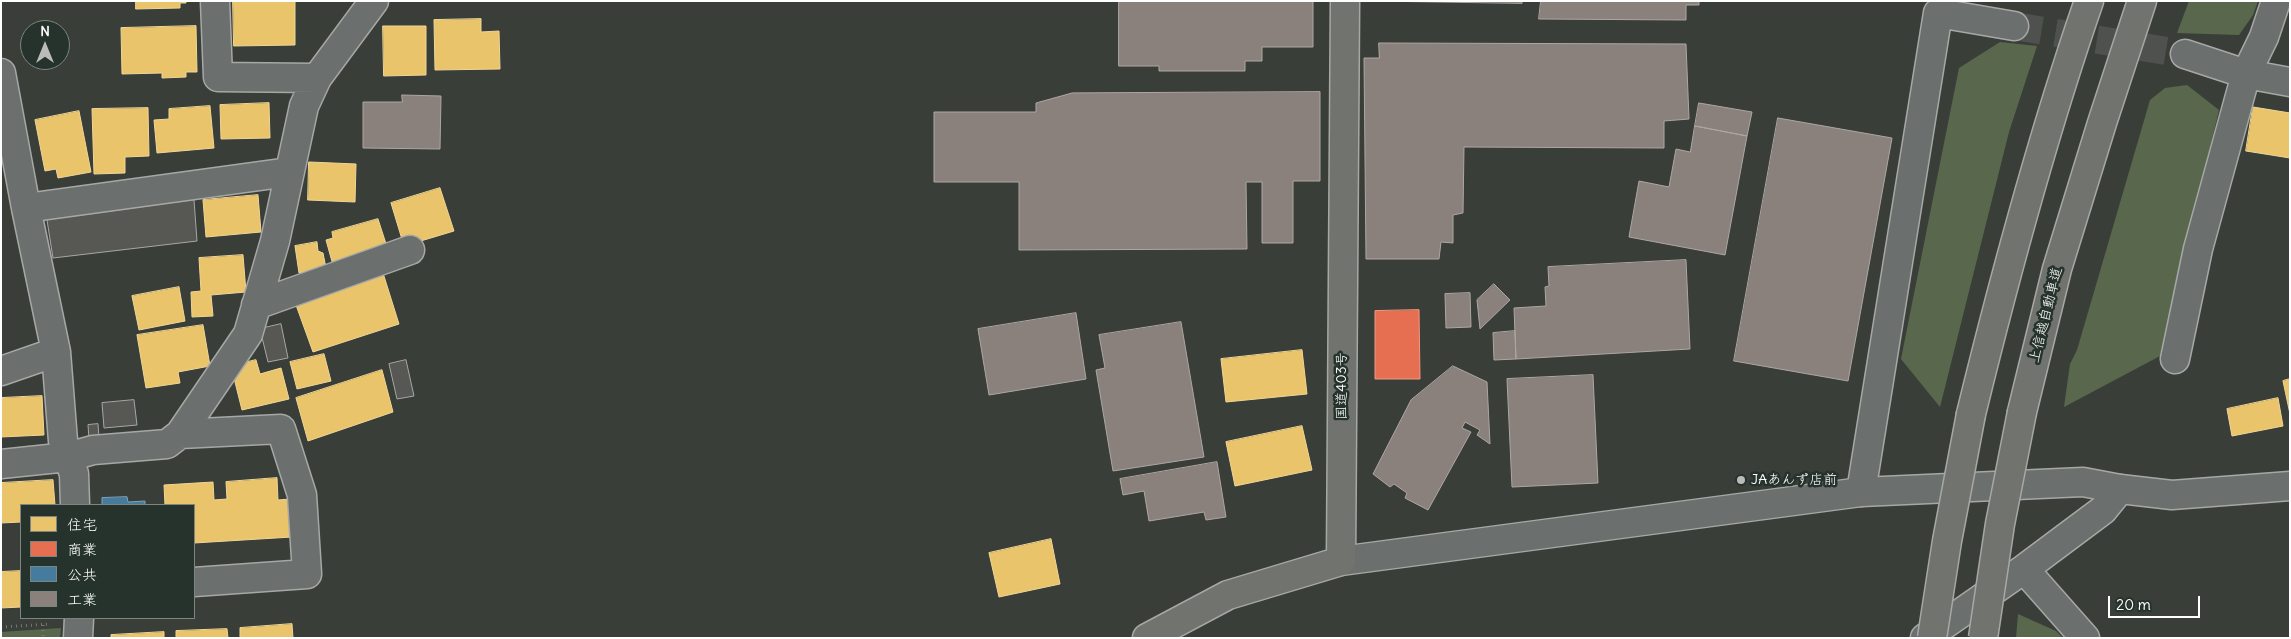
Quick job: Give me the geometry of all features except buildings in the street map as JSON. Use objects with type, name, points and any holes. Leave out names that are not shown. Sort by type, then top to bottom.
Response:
[{"type":"highway","name":"国道403号","points":[[1341,561],[1344,1]]},
{"type":"highway","points":[[1932,638],[1947,542],[1971,414],[2012,250],[2057,95],[2089,1]]},
{"type":"highway","name":"上信越自動車道","points":[[1983,638],[2000,524],[2022,412],[2057,269],[2142,1]]},
{"type":"highway","points":[[1147,638],[1228,595],[1341,561]]},
{"type":"street","points":[[215,1],[218,77],[317,78]]},
{"type":"street","points":[[1,464],[68,456],[93,450],[167,444],[180,434],[248,334],[275,241],[304,106],[317,78],[374,1]]},
{"type":"street","points":[[2175,359],[2198,249],[2246,74],[2264,37],[2276,1]]},
{"type":"street","points":[[1861,492],[1938,7],[2014,26]]},
{"type":"street","points":[[2185,54],[2246,74],[2290,82]]},
{"type":"street","points":[[1,73],[26,208],[56,352],[63,440],[74,474],[75,504]]},
{"type":"street","points":[[26,208],[289,172]]},
{"type":"street","points":[[256,305],[410,250]]},
{"type":"street","points":[[1,371],[56,352]]},
{"type":"street","points":[[180,434],[281,429],[302,495],[307,574],[195,582]]},
{"type":"street","points":[[1341,561],[1861,492],[2083,482],[2120,489],[2172,495],[2290,486]]},
{"type":"street","points":[[1926,638],[2024,569],[2103,510],[2120,489]]},
{"type":"street","points":[[2024,569],[2085,638]]},
{"type":"path","points":[[43,625],[43,638]]},
{"type":"path","points":[[1,627],[78,626]]},
{"type":"green space","points":[[2189,1],[2258,1],[2253,15],[2239,35],[2177,33]]},
{"type":"green space","points":[[2000,42],[2037,46],[2009,132],[1940,407],[1901,359],[1959,68]]},
{"type":"green space","points":[[2187,85],[2219,110],[2160,356],[2064,407],[2070,364],[2077,350],[2150,100],[2165,88]]},
{"type":"green space","points":[[2018,614],[2056,631],[2063,638],[2016,638]]},
{"type":"green space","points":[[61,628],[60,638],[1,638],[1,632]]},
{"type":"tunnel","points":[[2014,26],[2185,54]]},
{"type":"place","name":"JAあんず店前","points":[[1741,480]]}]
